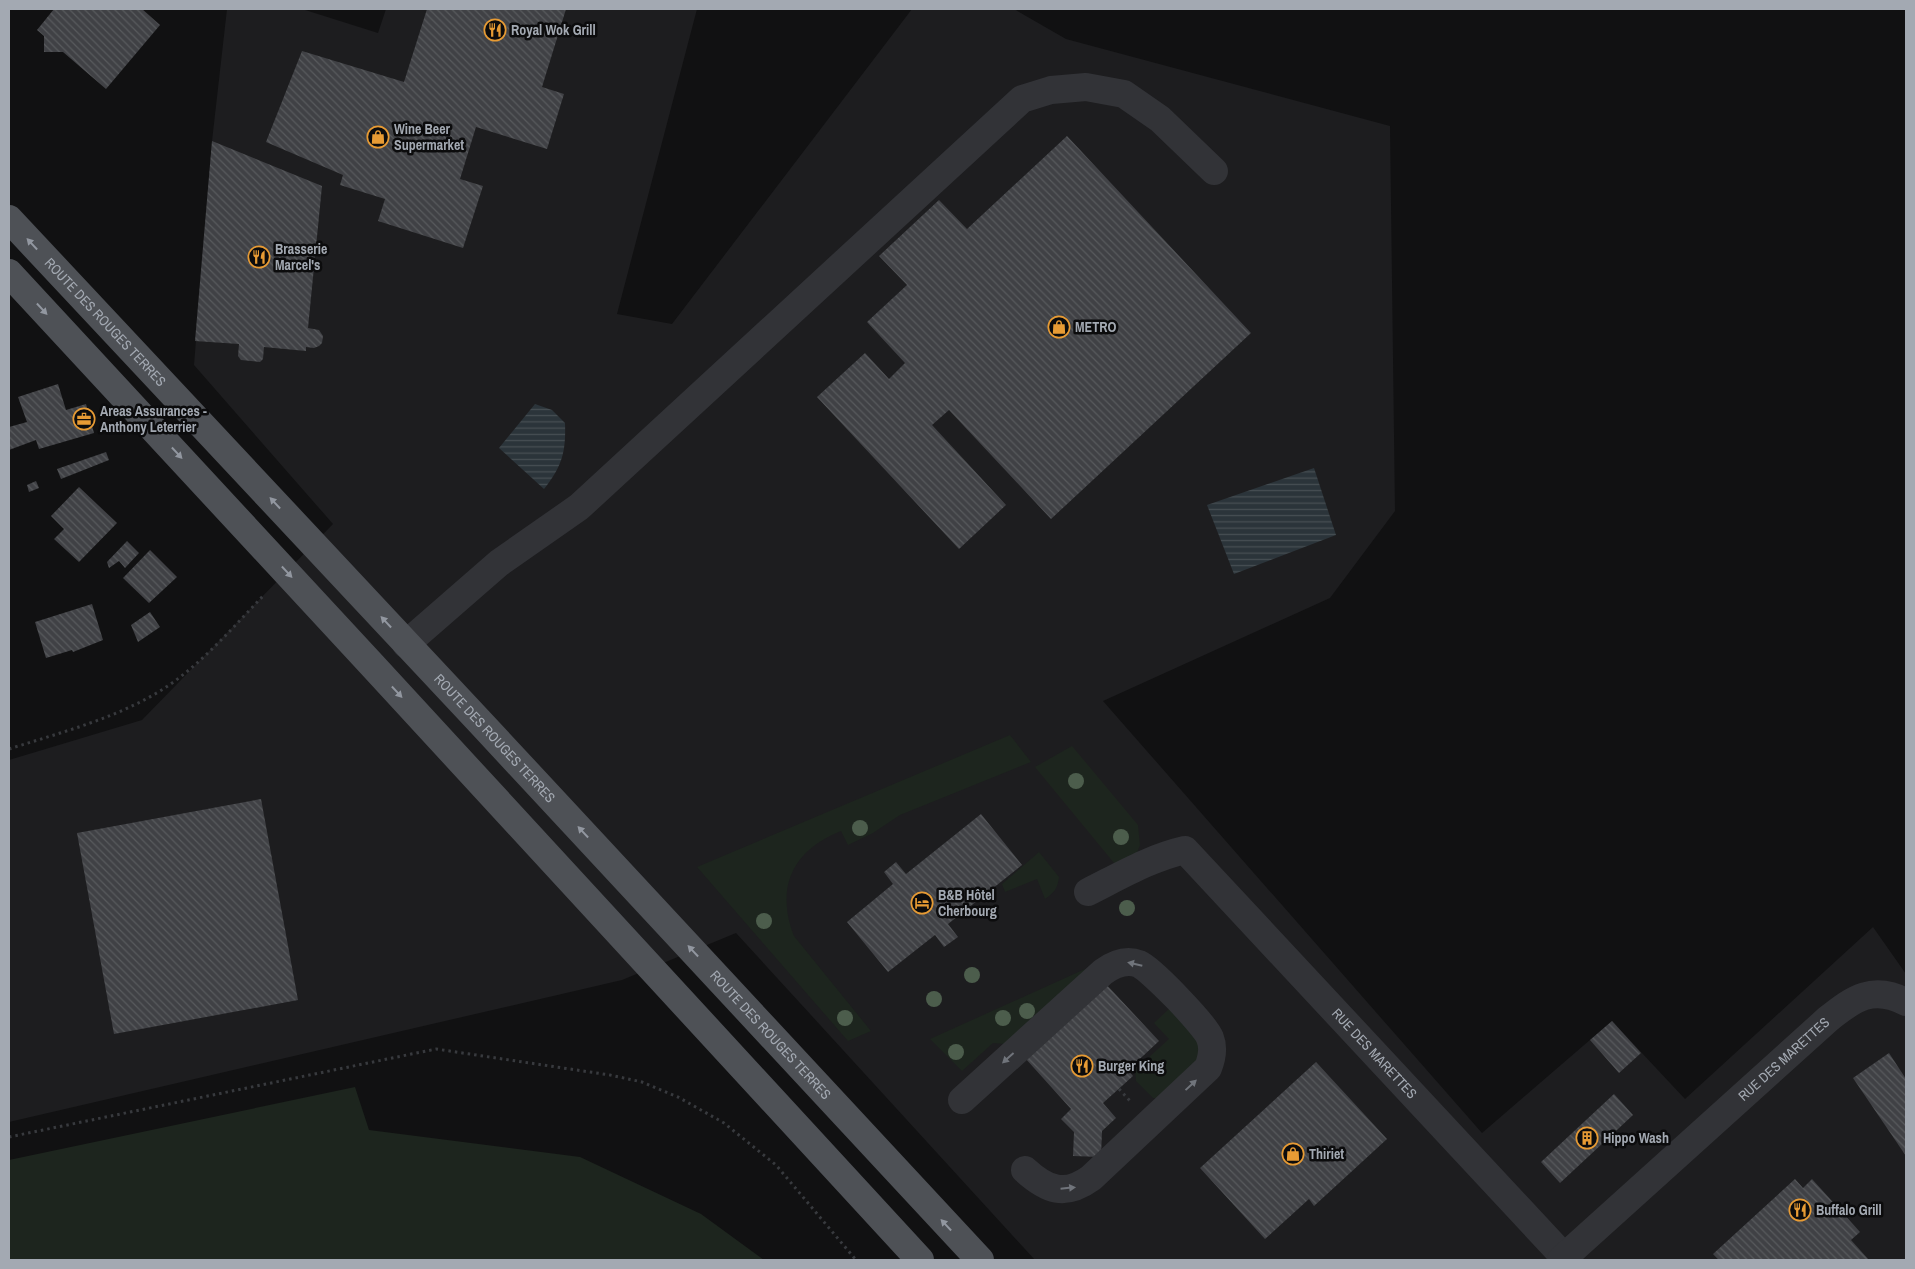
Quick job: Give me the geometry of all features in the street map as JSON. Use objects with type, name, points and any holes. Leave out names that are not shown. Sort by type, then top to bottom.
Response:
[{"type":"main road","name":"ROUTE DES ROUGES TERRES","points":[[9,219],[980,1260]]},
{"type":"main road","points":[[9,273],[920,1260]]},
{"type":"street","points":[[406,644],[499,562],[579,507],[1022,99],[1051,90],[1086,86],[1124,94],[1160,119],[1214,171]]},
{"type":"street","name":"RUE DES MARETTES","points":[[1088,892],[1145,862],[1166,854],[1185,850],[1564,1259],[1845,1005],[1861,996],[1878,994],[1889,995],[1906,1002]]},
{"type":"street","points":[[962,1100],[1103,972],[1120,963],[1138,964],[1150,971],[1205,1029],[1212,1045],[1212,1057],[1208,1068],[1083,1184],[1072,1189],[1056,1189],[1040,1182],[1025,1170]]},
{"type":"path","points":[[9,749],[104,719],[156,693],[198,662],[287,572]]},
{"type":"path","points":[[9,1138],[436,1049],[610,1075],[642,1082],[678,1097],[724,1123],[776,1165],[856,1260]]},
{"type":"shaded area","points":[[227,9],[302,9],[378,33],[386,9],[697,9],[617,314],[672,324],[912,9],[1014,9],[1066,39],[1390,126],[1395,511],[1330,598],[1103,701],[1482,1133],[1612,1021],[1685,1099],[1873,927],[1906,974],[1906,1260],[1035,1260],[736,933],[622,980],[9,1122],[9,760],[142,720],[333,524],[194,365],[212,141]]},
{"type":"shaded area","points":[[535,404],[552,410],[565,423],[565,442],[562,458],[544,489],[499,448]]},
{"type":"shaded area","points":[[1314,468],[1336,535],[1234,574],[1207,505]]},
{"type":"shaded area","points":[[1010,735],[1031,762],[900,815],[873,833],[848,845],[841,831],[824,839],[811,849],[792,872],[788,886],[787,902],[794,936],[871,1031],[848,1041],[697,867]]},
{"type":"shaded area","points":[[1072,746],[1138,825],[1140,845],[1136,855],[1119,869],[1035,767]]},
{"type":"shaded area","points":[[1039,852],[1059,877],[1057,887],[1053,892],[1045,899],[1037,879],[1005,892],[1002,884]]},
{"type":"shaded area","points":[[1085,969],[1093,976],[1015,1045],[993,1043],[962,1071],[930,1039]]},
{"type":"shaded area","points":[[1171,1007],[1199,1037],[1199,1064],[1163,1099],[1153,1098],[1136,1081],[1135,1070],[1169,1039],[1154,1023]]},
{"type":"shaded area","points":[[355,1087],[369,1130],[580,1157],[701,1214],[764,1260],[9,1260],[9,1160]]},
{"type":"building","points":[[54,9],[142,9],[160,25],[106,89],[63,52],[44,52],[44,36],[37,30]]},
{"type":"building","points":[[427,9],[566,9],[542,87],[564,94],[547,149],[476,127],[460,179],[483,186],[463,248],[378,221],[385,199],[340,185],[343,175],[266,142],[302,51],[404,82]]},
{"type":"building","name":"METRO","points":[[1067,136],[1251,333],[1051,519],[949,410],[932,425],[1006,505],[959,549],[817,397],[865,353],[889,379],[905,363],[867,322],[907,285],[879,256],[939,200],[967,229]]},
{"type":"building","name":"Brasserie Marcel's","points":[[212,141],[322,186],[308,328],[319,330],[323,336],[322,343],[319,346],[314,348],[306,347],[306,351],[264,347],[263,359],[260,362],[241,360],[238,356],[239,344],[195,341]]},
{"type":"building","points":[[58,384],[66,410],[86,404],[94,433],[39,449],[36,440],[9,450],[9,427],[27,422],[18,397]]},
{"type":"building","points":[[106,452],[109,460],[61,479],[57,469]]},
{"type":"building","points":[[36,481],[39,488],[29,492],[27,485]]},
{"type":"building","points":[[79,487],[117,523],[79,562],[54,539],[64,529],[51,516]]},
{"type":"building","points":[[127,541],[139,553],[125,568],[119,561],[109,568],[107,562]]},
{"type":"building","points":[[150,550],[177,577],[149,603],[123,578]]},
{"type":"building","points":[[92,604],[103,640],[73,652],[72,650],[46,658],[35,622]]},
{"type":"building","points":[[150,612],[160,627],[138,642],[131,625]]},
{"type":"building","points":[[261,799],[298,1000],[114,1034],[77,833]]},
{"type":"building","name":"B&B Hôtel Cherbourg","points":[[981,814],[1022,865],[948,924],[958,937],[944,947],[935,935],[888,972],[847,922],[893,884],[884,872],[896,862],[906,874]]},
{"type":"building","name":"Burger King","points":[[1104,982],[1159,1041],[1128,1070],[1133,1076],[1103,1103],[1116,1118],[1102,1131],[1101,1157],[1073,1156],[1074,1132],[1061,1119],[1071,1109],[1025,1058]]},
{"type":"building","points":[[1612,1021],[1641,1053],[1619,1073],[1590,1040]]},
{"type":"building","points":[[1889,1053],[1906,1079],[1906,1156],[1853,1078]]},
{"type":"building","name":"Thiriet","points":[[1316,1062],[1387,1139],[1314,1206],[1309,1199],[1265,1239],[1200,1168]]},
{"type":"building","name":"Hippo Wash","points":[[1614,1094],[1633,1115],[1560,1183],[1541,1162]]},
{"type":"building","name":"Buffalo Grill","points":[[1795,1179],[1803,1188],[1812,1179],[1860,1232],[1851,1240],[1869,1260],[1719,1260],[1713,1254]]},
{"type":"place","name":"Royal Wok Grill","points":[[495,30]]},
{"type":"place","name":"Wine Beer Supermarket","points":[[378,137]]},
{"type":"place","name":"Brasserie Marcel's","points":[[259,257]]},
{"type":"place","name":"METRO","points":[[1059,327]]},
{"type":"place","name":"Areas Assurances - Anthony Leterrier","points":[[84,419]]},
{"type":"place","name":"B&B Hôtel Cherbourg","points":[[922,903]]},
{"type":"place","name":"Burger King","points":[[1082,1066]]},
{"type":"place","name":"Hippo Wash","points":[[1587,1138]]},
{"type":"place","name":"Thiriet","points":[[1293,1154]]},
{"type":"place","name":"Buffalo Grill","points":[[1800,1210]]}]
